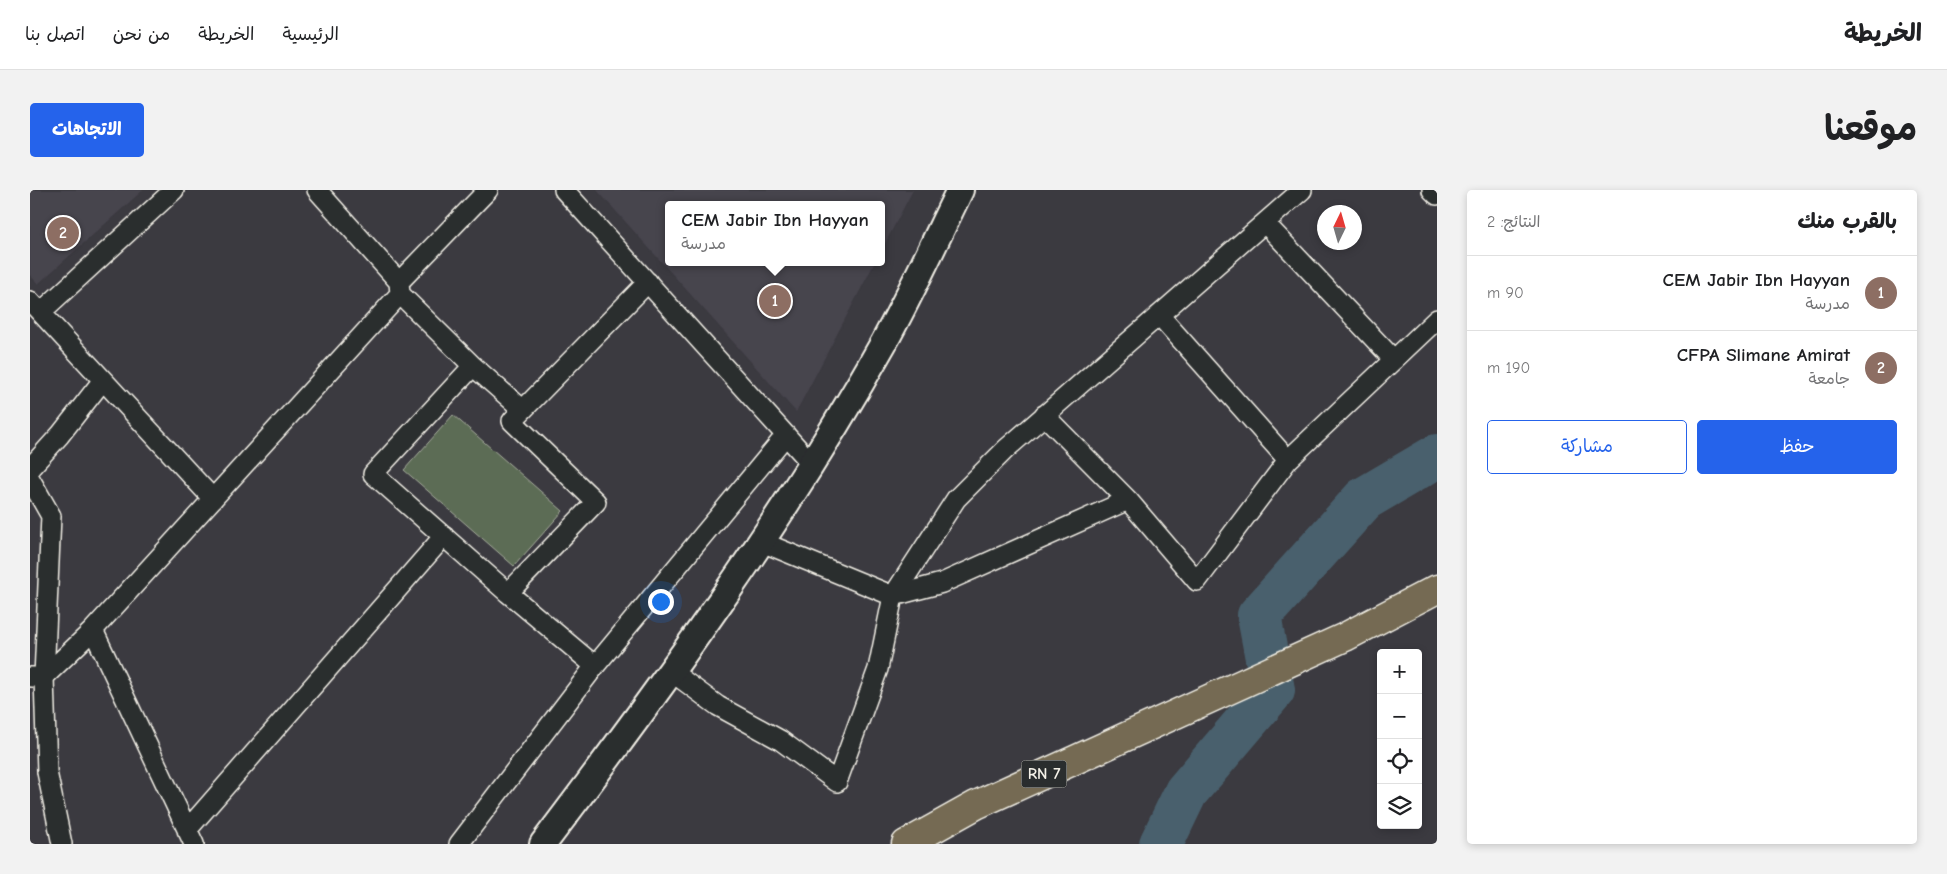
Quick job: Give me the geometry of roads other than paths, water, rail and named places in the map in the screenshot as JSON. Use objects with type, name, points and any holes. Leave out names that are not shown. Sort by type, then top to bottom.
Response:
[{"type":"main road","points":[[543,844],[672,672],[762,542],[884,343],[960,190]]},
{"type":"main road","name":"RN 7","points":[[906,844],[976,804],[1345,637],[1437,588]]},
{"type":"street","points":[[174,190],[36,306],[213,500]]},
{"type":"street","points":[[317,190],[399,288],[473,366],[523,410]]},
{"type":"street","points":[[37,677],[93,630],[213,500],[399,288],[488,190]]},
{"type":"street","points":[[564,190],[811,463]]},
{"type":"street","points":[[672,672],[718,706],[780,740],[837,782],[878,669],[893,596],[956,499],[1006,449],[1302,190]]},
{"type":"street","points":[[1432,190],[1437,195]]},
{"type":"street","points":[[1265,223],[1394,360]]},
{"type":"street","points":[[508,593],[596,502],[512,421],[648,282]]},
{"type":"street","points":[[1159,315],[1288,460]]},
{"type":"street","points":[[1044,416],[1128,500],[1197,581],[1288,460],[1437,319]]},
{"type":"street","points":[[473,366],[373,474],[508,593],[595,666]]},
{"type":"street","points":[[30,468],[60,436],[103,380]]},
{"type":"street","points":[[459,844],[595,666],[786,435]]},
{"type":"street","points":[[30,478],[50,516],[37,677],[38,772],[62,844]]},
{"type":"street","points":[[762,542],[893,596],[942,583],[1128,500]]},
{"type":"street","points":[[93,630],[190,837],[444,536]]},
{"type":"waterway","points":[[1161,844],[1186,792],[1273,690],[1259,616],[1364,499],[1437,456]]},
{"type":"place","name":"CFPA Slimane Amirat","points":[[63,233]]},
{"type":"place","name":"CEM Jabir Ibn Hayyan","points":[[775,301]]}]
